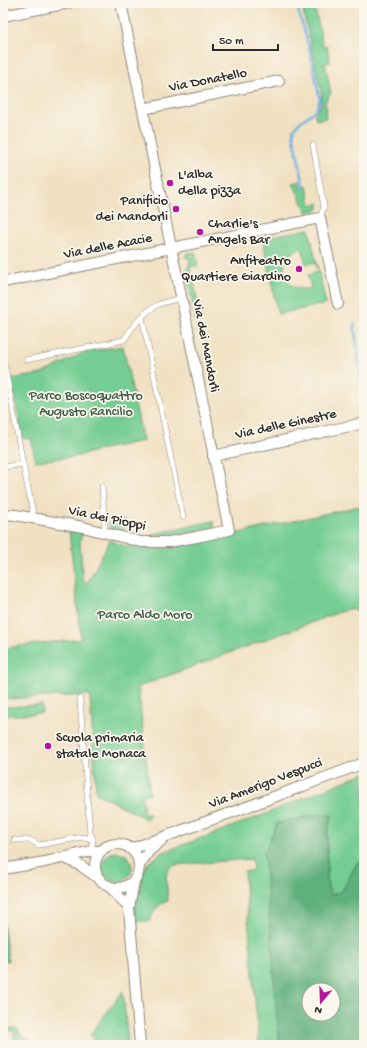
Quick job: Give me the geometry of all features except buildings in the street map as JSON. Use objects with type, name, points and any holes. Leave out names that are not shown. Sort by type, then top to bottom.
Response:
[{"type":"street","points":[[3,16],[69,3]]},
{"type":"street","name":"Via dei Mandorli","points":[[122,3],[229,530]]},
{"type":"street","name":"Via Donatello","points":[[143,108],[279,81]]},
{"type":"street","points":[[320,218],[338,304]]},
{"type":"street","name":"Via delle Acacie","points":[[3,282],[320,218]]},
{"type":"street","name":"Via delle Ginestre","points":[[214,456],[364,423]]},
{"type":"street","name":"Via dei Pioppi","points":[[3,514],[15,514],[83,527],[141,542],[169,542],[229,530]]},
{"type":"street","name":"Via Amerigo Vespucci","points":[[131,849],[364,764]]},
{"type":"street","name":"Via Amerigo Vespucci","points":[[140,1045],[128,908],[134,881],[140,864],[150,850],[178,832]]},
{"type":"street","points":[[3,868],[12,868],[65,858],[96,851],[115,844],[124,845],[131,849],[137,856],[140,864]]},
{"type":"street","points":[[96,851],[97,857],[95,871],[98,878]]},
{"type":"street","points":[[65,858],[80,865],[98,878],[115,892],[128,908]]},
{"type":"street","points":[[108,886],[111,888],[120,888],[128,886],[134,881]]},
{"type":"lane","points":[[313,145],[324,208],[320,218]]},
{"type":"lane","points":[[26,360],[124,340],[142,317],[149,311],[158,305],[181,298]]},
{"type":"lane","points":[[142,317],[183,517]]},
{"type":"lane","points":[[3,357],[22,464],[34,518]]},
{"type":"lane","points":[[3,467],[22,464]]},
{"type":"lane","points":[[102,486],[104,533]]},
{"type":"lane","points":[[80,700],[90,833],[96,851]]},
{"type":"lane","points":[[14,840],[30,840],[38,845],[83,837],[93,839]]},
{"type":"green space","points":[[301,3],[314,3],[323,47],[327,46],[330,62],[325,63],[331,94],[325,103],[327,110],[325,111],[326,118],[316,120],[315,114],[321,105],[322,94]]},
{"type":"green space","points":[[300,181],[302,188],[307,185],[311,205],[319,203],[319,209],[307,212],[293,183]]},
{"type":"green space","points":[[309,229],[326,304],[278,314],[262,238]],"holes":[[[302,248],[306,264],[315,262],[318,272],[308,275],[311,288],[301,289],[294,287],[288,281],[285,274],[284,266],[287,258],[293,252]]]},
{"type":"green space","points":[[195,252],[198,266],[190,266],[202,320],[196,321],[186,270],[190,259],[185,257],[187,253]]},
{"type":"green space","name":"Parco Boscoquattro Augusto Rancilio","points":[[123,346],[143,441],[98,450],[79,456],[35,461],[31,438],[23,439],[11,379],[41,374],[85,352]]},
{"type":"green space","name":"Parco Aldo Moro","points":[[364,505],[364,617],[353,609],[348,609],[138,687],[150,794],[142,795],[144,814],[150,814],[146,819],[96,793],[90,695],[3,699],[3,648],[81,639],[69,531],[83,532],[80,541],[83,582],[88,582],[110,540],[133,548],[172,548]]},
{"type":"green space","points":[[126,519],[128,525],[120,533],[111,530],[109,523]]},
{"type":"green space","points":[[213,521],[215,528],[181,534],[153,536],[152,534]]},
{"type":"green space","points":[[42,705],[42,713],[3,716],[3,707]]},
{"type":"green space","points":[[364,773],[364,861],[357,863],[342,892],[330,895],[327,881],[327,834],[332,816],[274,974],[280,1045],[259,1045],[244,872],[253,870],[252,859],[174,865],[168,870],[166,876],[168,901],[156,908],[150,921],[135,921],[135,905],[144,870],[147,864],[161,853],[258,817]]},
{"type":"green space","points":[[321,814],[332,815],[327,834],[327,881],[330,895],[342,891],[357,863],[364,861],[364,1045],[280,1045],[264,854],[277,823]]},
{"type":"green space","points":[[117,852],[128,856],[132,867],[128,878],[117,882],[106,878],[102,867],[106,856]]},
{"type":"green space","points":[[3,919],[8,961],[3,961]]},
{"type":"green space","points":[[123,991],[128,1045],[95,1045],[94,1038],[90,1035]]},
{"type":"green space","points":[[16,1028],[20,1032],[20,1035],[39,1045],[15,1045],[14,1031],[3,1031],[3,1029]]},
{"type":"waterway","points":[[296,3],[310,51],[320,100],[315,110],[297,125],[293,133],[304,186]]},
{"type":"waterway","points":[[354,323],[364,401]]},
{"type":"place","name":"L'alba della pizza","points":[[170,183]]},
{"type":"place","name":"Panificio dei Mandorli","points":[[176,209]]},
{"type":"place","name":"Charlie's Angels Bar","points":[[200,232]]},
{"type":"place","name":"Anfiteatro Quartiere Giardino","points":[[299,269]]},
{"type":"place","name":"Scuola primaria statale Monaca","points":[[48,746]]}]
